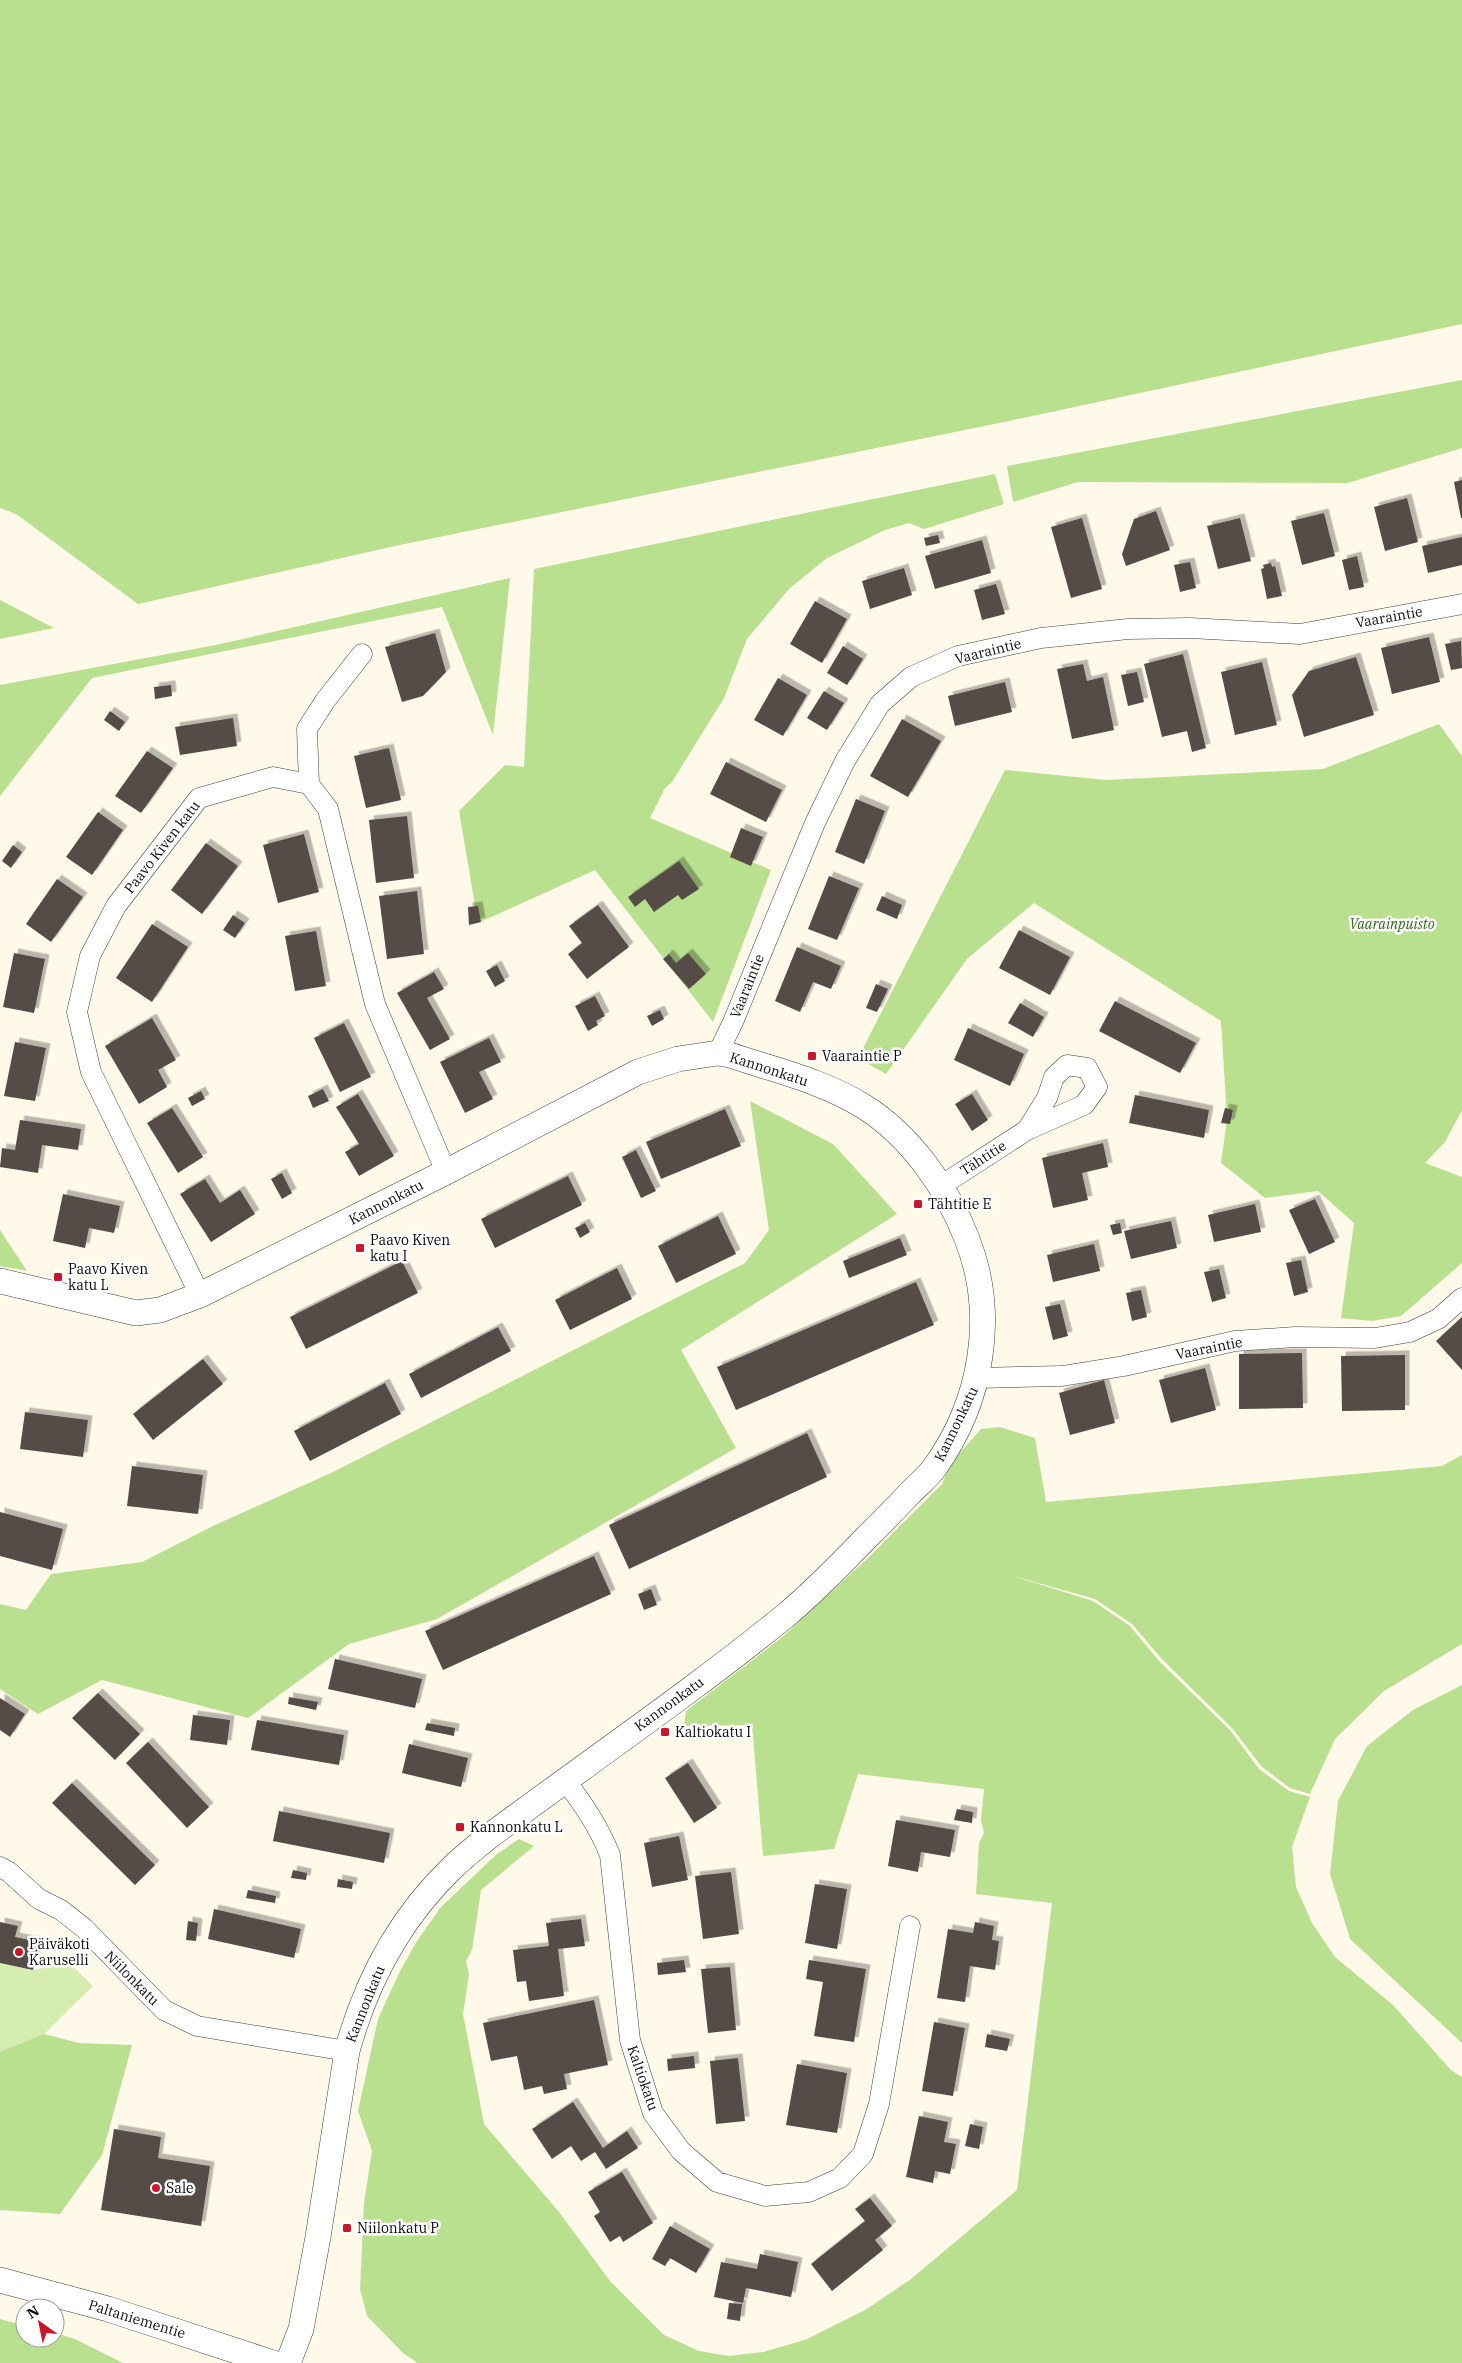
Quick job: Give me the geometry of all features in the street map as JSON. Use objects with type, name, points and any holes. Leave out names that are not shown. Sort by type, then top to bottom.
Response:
[{"type":"street","name":"Vaaraintie","points":[[718,1053],[733,1022],[815,823],[845,761],[880,704],[911,677],[958,656],[1041,638],[1128,629],[1190,628],[1300,634],[1462,604]]},
{"type":"street","points":[[362,654],[307,729],[309,784],[328,809],[375,1004],[446,1172]]},
{"type":"street","name":"Paavo Kiven katu","points":[[200,1295],[91,1072],[77,1012],[90,956],[116,906],[200,798],[274,777],[309,784]]},
{"type":"street","name":"Kannonkatu","points":[[0,1281],[136,1313],[160,1310],[200,1295],[446,1172],[638,1072],[678,1059],[718,1053],[730,1055],[822,1086],[863,1106],[898,1133],[924,1164],[939,1187],[962,1227],[974,1257],[982,1303],[982,1346],[977,1378],[963,1417],[934,1468],[844,1560],[787,1614],[452,1867],[420,1902],[394,1938],[372,1979],[354,2024],[347,2051],[318,2237],[301,2329],[288,2363]]},
{"type":"street","name":"Tähtitie","points":[[939,1187],[1027,1130]]},
{"type":"street","name":"Vaaraintie","points":[[977,1378],[1062,1376],[1124,1366],[1235,1341],[1295,1337],[1375,1338],[1410,1332],[1438,1320],[1462,1298]]},
{"type":"street","name":"Kaltiokatu","points":[[565,1780],[584,1805],[602,1835],[610,1855],[630,2040],[653,2113],[681,2150],[717,2182],[765,2196],[809,2192],[840,2178],[863,2154],[879,2104],[910,1926]]},
{"type":"street","name":"Niilonkatu","points":[[0,1867],[9,1872],[39,1899],[61,1910],[84,1928],[164,2010],[197,2026],[347,2051]]},
{"type":"street","name":"Paltaniementie","points":[[0,2280],[108,2309],[273,2363]]},
{"type":"green space","points":[[0,0],[1462,0],[1462,324],[1004,422],[395,546],[138,604],[16,514],[0,508]]},
{"type":"green space","points":[[1462,380],[1462,448],[1348,483],[1078,482],[1013,502],[1007,466]]},
{"type":"green space","points":[[995,474],[1004,504],[924,529],[909,523],[885,530],[827,558],[789,589],[747,639],[724,698],[672,782],[665,788],[650,818],[771,870],[713,1022],[595,870],[478,923],[459,811],[505,765],[524,767],[534,569]]},
{"type":"green space","points":[[510,578],[493,735],[442,607],[92,678],[0,796],[0,685],[216,645]]},
{"type":"green space","points":[[0,600],[54,628],[0,639]]},
{"type":"green space","name":"Vaarainpuisto","points":[[1439,724],[1462,756],[1462,1110],[1445,1142],[1425,1163],[1462,1177],[1462,1263],[1401,1316],[1372,1321],[1341,1318],[1354,1223],[1318,1191],[1265,1198],[1221,1163],[1227,1119],[1221,1021],[1034,903],[967,959],[886,1074],[858,1058],[1005,770],[1106,780],[1323,769]]},
{"type":"green space","points":[[750,1101],[833,1144],[897,1214],[681,1350],[736,1448],[437,1619],[349,1644],[248,1718],[102,1680],[38,1714],[0,1689],[0,1604],[26,1610],[51,1574],[142,1562],[215,1525],[331,1473],[745,1263],[769,1230]]},
{"type":"green space","points":[[0,1230],[27,1271],[0,1266]]},
{"type":"green space","points":[[1000,1427],[1035,1438],[1046,1502],[1442,1466],[1462,1455],[1462,1644],[1384,1691],[1335,1739],[1310,1794],[1290,1788],[1262,1767],[1232,1728],[1161,1658],[1132,1624],[1095,1599],[1010,1575],[1093,1601],[1130,1626],[1159,1661],[1230,1730],[1259,1769],[1289,1791],[1310,1797],[1292,1847],[1296,1887],[1312,1923],[1335,1957],[1393,2005],[1451,2070],[1462,2077],[1462,2363],[418,2363],[403,2353],[367,2316],[360,2289],[364,2203],[372,2151],[358,2111],[378,2019],[400,1971],[417,1941],[441,1907],[497,1854],[519,1839],[534,1846],[481,1890],[472,1950],[466,1961],[469,1974],[463,2014],[484,2124],[559,2212],[610,2281],[664,2335],[699,2351],[729,2356],[763,2352],[805,2340],[865,2310],[911,2279],[1017,2190],[1052,1903],[976,1894],[979,1843],[984,1833],[981,1820],[984,1789],[858,1774],[834,1849],[763,1856],[752,1725],[684,1726],[686,1711],[780,1639],[869,1557],[942,1484],[950,1464],[981,1429]]},
{"type":"green space","points":[[1462,1685],[1462,2043],[1350,1939],[1330,1874],[1338,1801],[1367,1746],[1413,1710]]},
{"type":"green space","points":[[0,1963],[33,1970],[69,1963],[93,1986],[0,2077]]},
{"type":"green space","points":[[44,2034],[79,2043],[132,2045],[102,2155],[60,2214],[0,2210],[0,2052]]},
{"type":"green space","points":[[0,2319],[15,2323],[15,2348],[65,2348],[65,2336],[75,2339],[123,2363],[0,2363]]},
{"type":"building","points":[[1462,480],[1462,518],[1461,518],[1454,482]]},
{"type":"building","points":[[1407,498],[1418,542],[1385,551],[1374,507]]},
{"type":"building","points":[[1156,511],[1170,550],[1126,566],[1122,554],[1134,519]]},
{"type":"building","points":[[1324,513],[1335,556],[1302,565],[1291,521]]},
{"type":"building","points":[[1082,518],[1102,589],[1071,598],[1051,527]]},
{"type":"building","points":[[1240,518],[1251,561],[1218,569],[1207,526]]},
{"type":"building","points":[[938,535],[940,543],[926,546],[924,538]]},
{"type":"building","points":[[1462,537],[1462,565],[1428,573],[1422,546]]},
{"type":"building","points":[[982,540],[991,573],[935,589],[925,556]]},
{"type":"building","points":[[1357,556],[1364,587],[1349,590],[1342,560]]},
{"type":"building","points":[[1190,562],[1196,588],[1180,592],[1174,565]]},
{"type":"building","points":[[1271,563],[1272,567],[1275,566],[1282,596],[1267,599],[1261,569],[1264,568],[1263,565]]},
{"type":"building","points":[[904,568],[912,595],[870,609],[862,581]]},
{"type":"building","points":[[996,584],[1005,614],[982,620],[974,590]]},
{"type":"building","points":[[815,601],[847,619],[822,663],[790,644]]},
{"type":"building","points":[[435,633],[446,672],[423,696],[402,702],[385,647]]},
{"type":"building","points":[[1429,637],[1440,682],[1392,694],[1381,648]]},
{"type":"building","points":[[1461,641],[1462,668],[1451,670],[1445,644]]},
{"type":"building","points":[[843,646],[863,659],[847,685],[827,673]]},
{"type":"building","points":[[1183,654],[1206,748],[1192,752],[1187,731],[1162,737],[1144,664]]},
{"type":"building","points":[[1356,657],[1374,715],[1304,737],[1292,695],[1309,671]]},
{"type":"building","points":[[1262,662],[1277,725],[1235,735],[1221,672]]},
{"type":"building","points":[[1083,664],[1087,681],[1103,677],[1114,730],[1072,739],[1057,669]]},
{"type":"building","points":[[1137,672],[1144,702],[1128,706],[1121,675]]},
{"type":"building","points":[[778,678],[807,695],[783,736],[754,720]]},
{"type":"building","points":[[1005,682],[1012,712],[955,726],[948,696]]},
{"type":"building","points":[[171,685],[172,696],[155,699],[154,687]]},
{"type":"building","points":[[824,691],[844,703],[827,730],[807,718]]},
{"type":"building","points":[[110,711],[125,722],[119,731],[104,720]]},
{"type":"building","points":[[233,718],[237,746],[180,755],[175,727]]},
{"type":"building","points":[[902,719],[941,741],[908,797],[870,776]]},
{"type":"building","points":[[389,748],[401,800],[366,808],[354,756]]},
{"type":"building","points":[[147,751],[173,768],[141,813],[115,796]]},
{"type":"building","points":[[726,762],[782,790],[766,822],[710,794]]},
{"type":"building","points":[[856,799],[885,811],[864,864],[835,852]]},
{"type":"building","points":[[98,812],[123,830],[92,875],[66,857]]},
{"type":"building","points":[[407,816],[414,878],[376,883],[369,820]]},
{"type":"building","points":[[741,828],[763,837],[751,866],[730,857]]},
{"type":"building","points":[[304,834],[319,892],[278,903],[263,845]]},
{"type":"building","points":[[206,843],[238,866],[202,914],[171,890]]},
{"type":"building","points":[[13,845],[22,852],[11,868],[2,861]]},
{"type":"building","points":[[679,861],[699,889],[682,900],[678,895],[654,912],[645,899],[635,907],[628,897]]},
{"type":"building","points":[[829,876],[859,888],[837,940],[808,929]]},
{"type":"building","points":[[57,879],[83,897],[51,942],[26,924]]},
{"type":"building","points":[[417,891],[424,954],[387,959],[379,896]]},
{"type":"building","points":[[882,896],[902,905],[897,919],[876,910]]},
{"type":"building","points":[[598,905],[629,947],[587,979],[568,954],[582,943],[569,926]]},
{"type":"building","points":[[478,906],[481,922],[469,925],[468,907]]},
{"type":"building","points":[[233,915],[245,923],[235,938],[223,930]]},
{"type":"building","points":[[152,924],[188,947],[152,1002],[116,978]]},
{"type":"building","points":[[1019,930],[1070,957],[1050,995],[999,968]]},
{"type":"building","points":[[316,931],[326,986],[295,991],[285,936]]},
{"type":"building","points":[[797,947],[841,966],[831,989],[813,982],[800,1012],[775,1001]]},
{"type":"building","points":[[14,953],[45,959],[34,1013],[3,1007]]},
{"type":"building","points":[[688,953],[706,974],[689,989],[663,959],[669,954],[676,963]]},
{"type":"building","points":[[497,965],[505,981],[495,987],[486,971]]},
{"type":"building","points":[[434,972],[444,989],[427,998],[450,1039],[430,1050],[397,993]]},
{"type":"building","points":[[876,984],[888,989],[877,1012],[866,1008]]},
{"type":"building","points":[[595,996],[605,1016],[596,1021],[598,1025],[588,1031],[575,1006]]},
{"type":"building","points":[[1115,1001],[1196,1043],[1180,1073],[1099,1031]]},
{"type":"building","points":[[1020,1003],[1044,1017],[1033,1037],[1008,1023]]},
{"type":"building","points":[[660,1010],[664,1019],[652,1026],[647,1016]]},
{"type":"building","points":[[152,1018],[176,1060],[158,1070],[167,1087],[139,1104],[105,1046]]},
{"type":"building","points":[[344,1023],[371,1077],[340,1092],[314,1038]]},
{"type":"building","points":[[968,1028],[1024,1054],[1010,1086],[954,1060]]},
{"type":"building","points":[[489,1038],[501,1062],[479,1072],[493,1099],[465,1113],[440,1062]]},
{"type":"building","points":[[15,1042],[46,1048],[35,1101],[4,1096]]},
{"type":"building","points":[[323,1089],[329,1101],[313,1108],[308,1096]]},
{"type":"building","points":[[201,1091],[205,1099],[192,1106],[188,1098]]},
{"type":"building","points":[[358,1094],[394,1156],[359,1176],[345,1152],[359,1144],[336,1107]]},
{"type":"building","points":[[972,1094],[988,1120],[972,1131],[955,1104]]},
{"type":"building","points":[[1135,1095],[1209,1110],[1204,1138],[1129,1123]]},
{"type":"building","points":[[172,1108],[203,1157],[178,1173],[147,1123]]},
{"type":"building","points":[[1225,1108],[1233,1110],[1230,1124],[1221,1123]]},
{"type":"building","points":[[725,1109],[741,1146],[661,1179],[646,1142]]},
{"type":"building","points":[[20,1120],[81,1129],[78,1150],[42,1145],[38,1173],[0,1167],[2,1148],[15,1150]]},
{"type":"building","points":[[1103,1143],[1108,1167],[1082,1173],[1088,1200],[1053,1208],[1042,1158]]},
{"type":"building","points":[[636,1150],[656,1191],[641,1198],[622,1157]]},
{"type":"building","points":[[282,1173],[292,1193],[282,1199],[271,1179]]},
{"type":"building","points":[[568,1176],[582,1205],[495,1248],[481,1219]]},
{"type":"building","points":[[205,1179],[220,1203],[240,1190],[255,1214],[211,1242],[180,1194]]},
{"type":"building","points":[[63,1194],[120,1206],[114,1233],[89,1228],[85,1248],[53,1241]]},
{"type":"building","points":[[1315,1199],[1335,1242],[1309,1254],[1289,1210]]},
{"type":"building","points":[[1255,1204],[1261,1232],[1214,1242],[1208,1215]]},
{"type":"building","points":[[718,1216],[736,1254],[676,1283],[658,1246]]},
{"type":"building","points":[[1171,1221],[1177,1248],[1131,1259],[1124,1231]]},
{"type":"building","points":[[585,1223],[590,1232],[580,1238],[575,1228]]},
{"type":"building","points":[[1120,1223],[1122,1233],[1113,1235],[1110,1225]]},
{"type":"building","points":[[900,1238],[907,1255],[849,1278],[843,1261]]},
{"type":"building","points":[[1094,1244],[1100,1271],[1053,1282],[1047,1255]]},
{"type":"building","points":[[1301,1260],[1308,1292],[1294,1296],[1286,1263]]},
{"type":"building","points":[[402,1261],[418,1293],[306,1349],[290,1317]]},
{"type":"building","points":[[617,1268],[632,1299],[570,1330],[555,1300]]},
{"type":"building","points":[[1219,1269],[1226,1298],[1212,1302],[1204,1272]]},
{"type":"building","points":[[916,1282],[934,1325],[736,1410],[717,1367]]},
{"type":"building","points":[[1141,1290],[1147,1317],[1132,1321],[1126,1293]]},
{"type":"building","points":[[1060,1304],[1068,1336],[1053,1340],[1045,1307]]},
{"type":"building","points":[[1462,1317],[1462,1370],[1436,1341]]},
{"type":"building","points":[[498,1327],[511,1351],[421,1398],[409,1374]]},
{"type":"building","points":[[1302,1353],[1303,1408],[1239,1409],[1239,1354]]},
{"type":"building","points":[[1405,1355],[1405,1410],[1342,1411],[1341,1356]]},
{"type":"building","points":[[203,1359],[223,1384],[153,1440],[133,1414]]},
{"type":"building","points":[[1205,1368],[1216,1410],[1171,1423],[1159,1380]]},
{"type":"building","points":[[1104,1380],[1115,1423],[1070,1435],[1059,1393]]},
{"type":"building","points":[[385,1383],[401,1414],[310,1461],[294,1431]]},
{"type":"building","points":[[25,1412],[88,1420],[83,1457],[20,1449]]},
{"type":"building","points":[[807,1433],[827,1477],[629,1569],[609,1525]]},
{"type":"building","points":[[132,1466],[203,1475],[198,1514],[127,1506]]},
{"type":"building","points":[[0,1512],[63,1529],[52,1570],[0,1556]]},
{"type":"building","points":[[594,1556],[611,1594],[443,1670],[425,1631]]},
{"type":"building","points":[[651,1589],[657,1605],[644,1610],[638,1594]]},
{"type":"building","points":[[335,1659],[422,1679],[415,1708],[328,1689]]},
{"type":"building","points":[[98,1693],[140,1734],[115,1760],[72,1718]]},
{"type":"building","points":[[289,1697],[318,1702],[316,1710],[288,1704]]},
{"type":"building","points":[[0,1698],[25,1714],[10,1737],[0,1730]]},
{"type":"building","points":[[193,1715],[230,1720],[227,1745],[190,1740]]},
{"type":"building","points":[[257,1720],[344,1735],[339,1765],[251,1750]]},
{"type":"building","points":[[427,1723],[455,1728],[454,1736],[425,1730]]},
{"type":"building","points":[[148,1742],[209,1807],[187,1828],[126,1763]]},
{"type":"building","points":[[409,1744],[468,1758],[461,1787],[402,1773]]},
{"type":"building","points":[[688,1763],[717,1808],[694,1823],[665,1778]]},
{"type":"building","points":[[72,1783],[155,1865],[135,1885],[52,1803]]},
{"type":"building","points":[[957,1809],[973,1812],[972,1823],[954,1820]]},
{"type":"building","points":[[279,1811],[390,1833],[384,1863],[273,1841]]},
{"type":"building","points":[[896,1820],[955,1830],[950,1857],[921,1852],[918,1872],[888,1866]]},
{"type":"building","points":[[679,1836],[688,1880],[652,1887],[644,1843]]},
{"type":"building","points":[[293,1870],[307,1873],[306,1880],[291,1878]]},
{"type":"building","points":[[731,1872],[739,1934],[703,1939],[695,1876]]},
{"type":"building","points":[[338,1879],[353,1882],[352,1889],[337,1887]]},
{"type":"building","points":[[815,1884],[847,1889],[837,1949],[805,1943]]},
{"type":"building","points":[[248,1890],[276,1896],[275,1903],[246,1898]]},
{"type":"building","points":[[214,1909],[301,1929],[294,1958],[208,1939]]},
{"type":"building","points":[[581,1919],[585,1946],[558,1949],[564,1996],[529,2001],[526,1981],[517,1982],[513,1950],[549,1946],[546,1923]]},
{"type":"building","points":[[188,1921],[198,1923],[196,1941],[186,1940]]},
{"type":"building","name":"Päiväkoti Karuselli","points":[[0,1922],[18,1926],[15,1937],[39,1942],[33,1970],[0,1963]]},
{"type":"building","points":[[975,1922],[994,1926],[992,1940],[999,1941],[995,1970],[970,1966],[965,2002],[937,1998],[948,1929],[973,1933]]},
{"type":"building","points":[[684,1960],[686,1972],[658,1975],[657,1963]]},
{"type":"building","points":[[809,1960],[866,1969],[854,2042],[814,2036],[823,1982],[806,1979]]},
{"type":"building","points":[[730,1967],[736,2030],[708,2033],[701,1969]]},
{"type":"building","points":[[594,2000],[608,2065],[564,2074],[567,2089],[544,2094],[542,2086],[524,2090],[517,2056],[491,2061],[483,2023]]},
{"type":"building","points":[[934,2022],[965,2028],[953,2096],[922,2091]]},
{"type":"building","points":[[987,2034],[1010,2039],[1007,2051],[985,2047]]},
{"type":"building","points":[[694,2056],[695,2068],[668,2071],[667,2059]]},
{"type":"building","points":[[738,2058],[745,2121],[716,2124],[710,2061]]},
{"type":"building","points":[[797,2064],[847,2073],[837,2133],[786,2125]]},
{"type":"building","points":[[573,2102],[603,2148],[627,2131],[638,2148],[606,2169],[595,2152],[581,2161],[571,2146],[552,2159],[532,2129]]},
{"type":"building","points":[[919,2116],[948,2122],[944,2142],[956,2144],[950,2174],[935,2171],[933,2183],[906,2177]]},
{"type":"building","points":[[970,2124],[983,2127],[979,2149],[965,2146]]},
{"type":"building","name":"Sale","points":[[114,2129],[161,2137],[158,2158],[210,2166],[201,2226],[101,2210]]},
{"type":"building","points":[[622,2172],[653,2223],[623,2242],[620,2236],[610,2242],[594,2216],[600,2212],[588,2192]]},
{"type":"building","points":[[870,2198],[892,2226],[875,2240],[883,2250],[832,2291],[811,2264],[865,2221],[855,2209]]},
{"type":"building","points":[[670,2226],[710,2249],[696,2273],[670,2258],[665,2266],[652,2259]]},
{"type":"building","points":[[760,2254],[798,2262],[791,2297],[746,2288],[743,2303],[714,2297],[721,2262],[757,2269]]},
{"type":"building","points":[[729,2303],[742,2304],[740,2321],[727,2319]]},
{"type":"place","name":"Vaaraintie P","points":[[812,1056]]},
{"type":"place","name":"Tähtitie E","points":[[918,1204]]},
{"type":"place","name":"Paavo Kiven katu I","points":[[360,1248]]},
{"type":"place","name":"Paavo Kiven katu L","points":[[58,1277]]},
{"type":"place","name":"Kaltiokatu I","points":[[665,1732]]},
{"type":"place","name":"Kannonkatu L","points":[[460,1827]]},
{"type":"place","name":"Päiväkoti Karuselli","points":[[19,1952]]},
{"type":"place","name":"Sale","points":[[156,2188]]},
{"type":"place","name":"Niilonkatu P","points":[[347,2228]]}]
